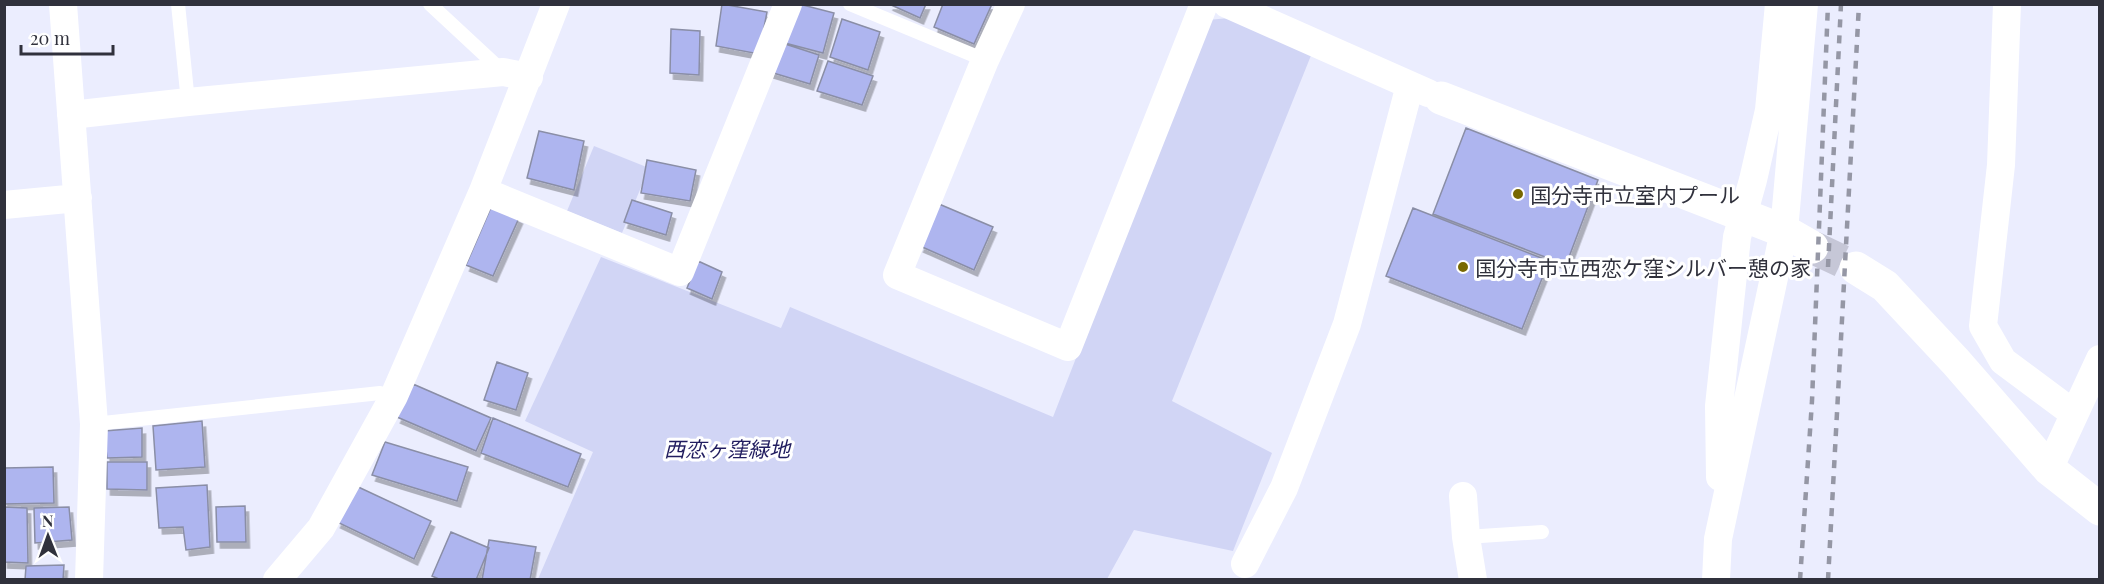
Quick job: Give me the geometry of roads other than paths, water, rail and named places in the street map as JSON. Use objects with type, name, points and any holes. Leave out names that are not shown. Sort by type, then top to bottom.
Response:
[{"type":"street","points":[[63,4],[94,424],[89,579]]},
{"type":"street","points":[[277,579],[321,528],[394,396],[483,191],[516,74],[556,4]]},
{"type":"street","points":[[483,191],[680,272],[788,4]]},
{"type":"street","points":[[1011,4],[985,60],[897,274],[1068,347],[1204,4]]},
{"type":"street","points":[[1227,4],[1441,98],[1784,231],[1812,247]]},
{"type":"street","points":[[1716,579],[1721,527],[1719,406],[1737,237],[1754,180],[1769,110],[1779,4]]},
{"type":"street","points":[[1721,527],[1784,231],[1804,4]]},
{"type":"street","points":[[2007,4],[2001,165],[1983,326],[2003,361],[2073,413]]},
{"type":"street","points":[[71,115],[188,102],[516,74]]},
{"type":"street","points":[[1245,564],[1284,488],[1347,324],[1410,85]]},
{"type":"street","points":[[4,205],[78,198]]},
{"type":"street","points":[[1856,268],[1885,286],[1956,362],[2049,469],[2100,509]]},
{"type":"street","points":[[2049,469],[2100,359]]},
{"type":"street","points":[[1463,496],[1466,537],[1473,579]]},
{"type":"lane","points":[[178,4],[188,102]]},
{"type":"lane","points":[[430,4],[516,74]]},
{"type":"lane","points":[[850,4],[985,60]]},
{"type":"lane","points":[[94,424],[380,393],[394,396]]},
{"type":"lane","points":[[1466,537],[1542,532]]},
{"type":"tunnel","points":[[1812,247],[1856,268]]},
{"type":"railway","points":[[1800,580],[1812,401],[1828,4]]},
{"type":"railway","points":[[1828,267],[1841,4]]},
{"type":"railway","points":[[1828,580],[1859,4]]},
{"type":"place","name":"国分寺市立室内プール","points":[[1518,194]]},
{"type":"place","name":"国分寺市立西恋ケ窪シルバー憩の家","points":[[1463,267]]},
{"type":"park label","name":"西恋ヶ窪緑地","points":[[727,448]]}]
